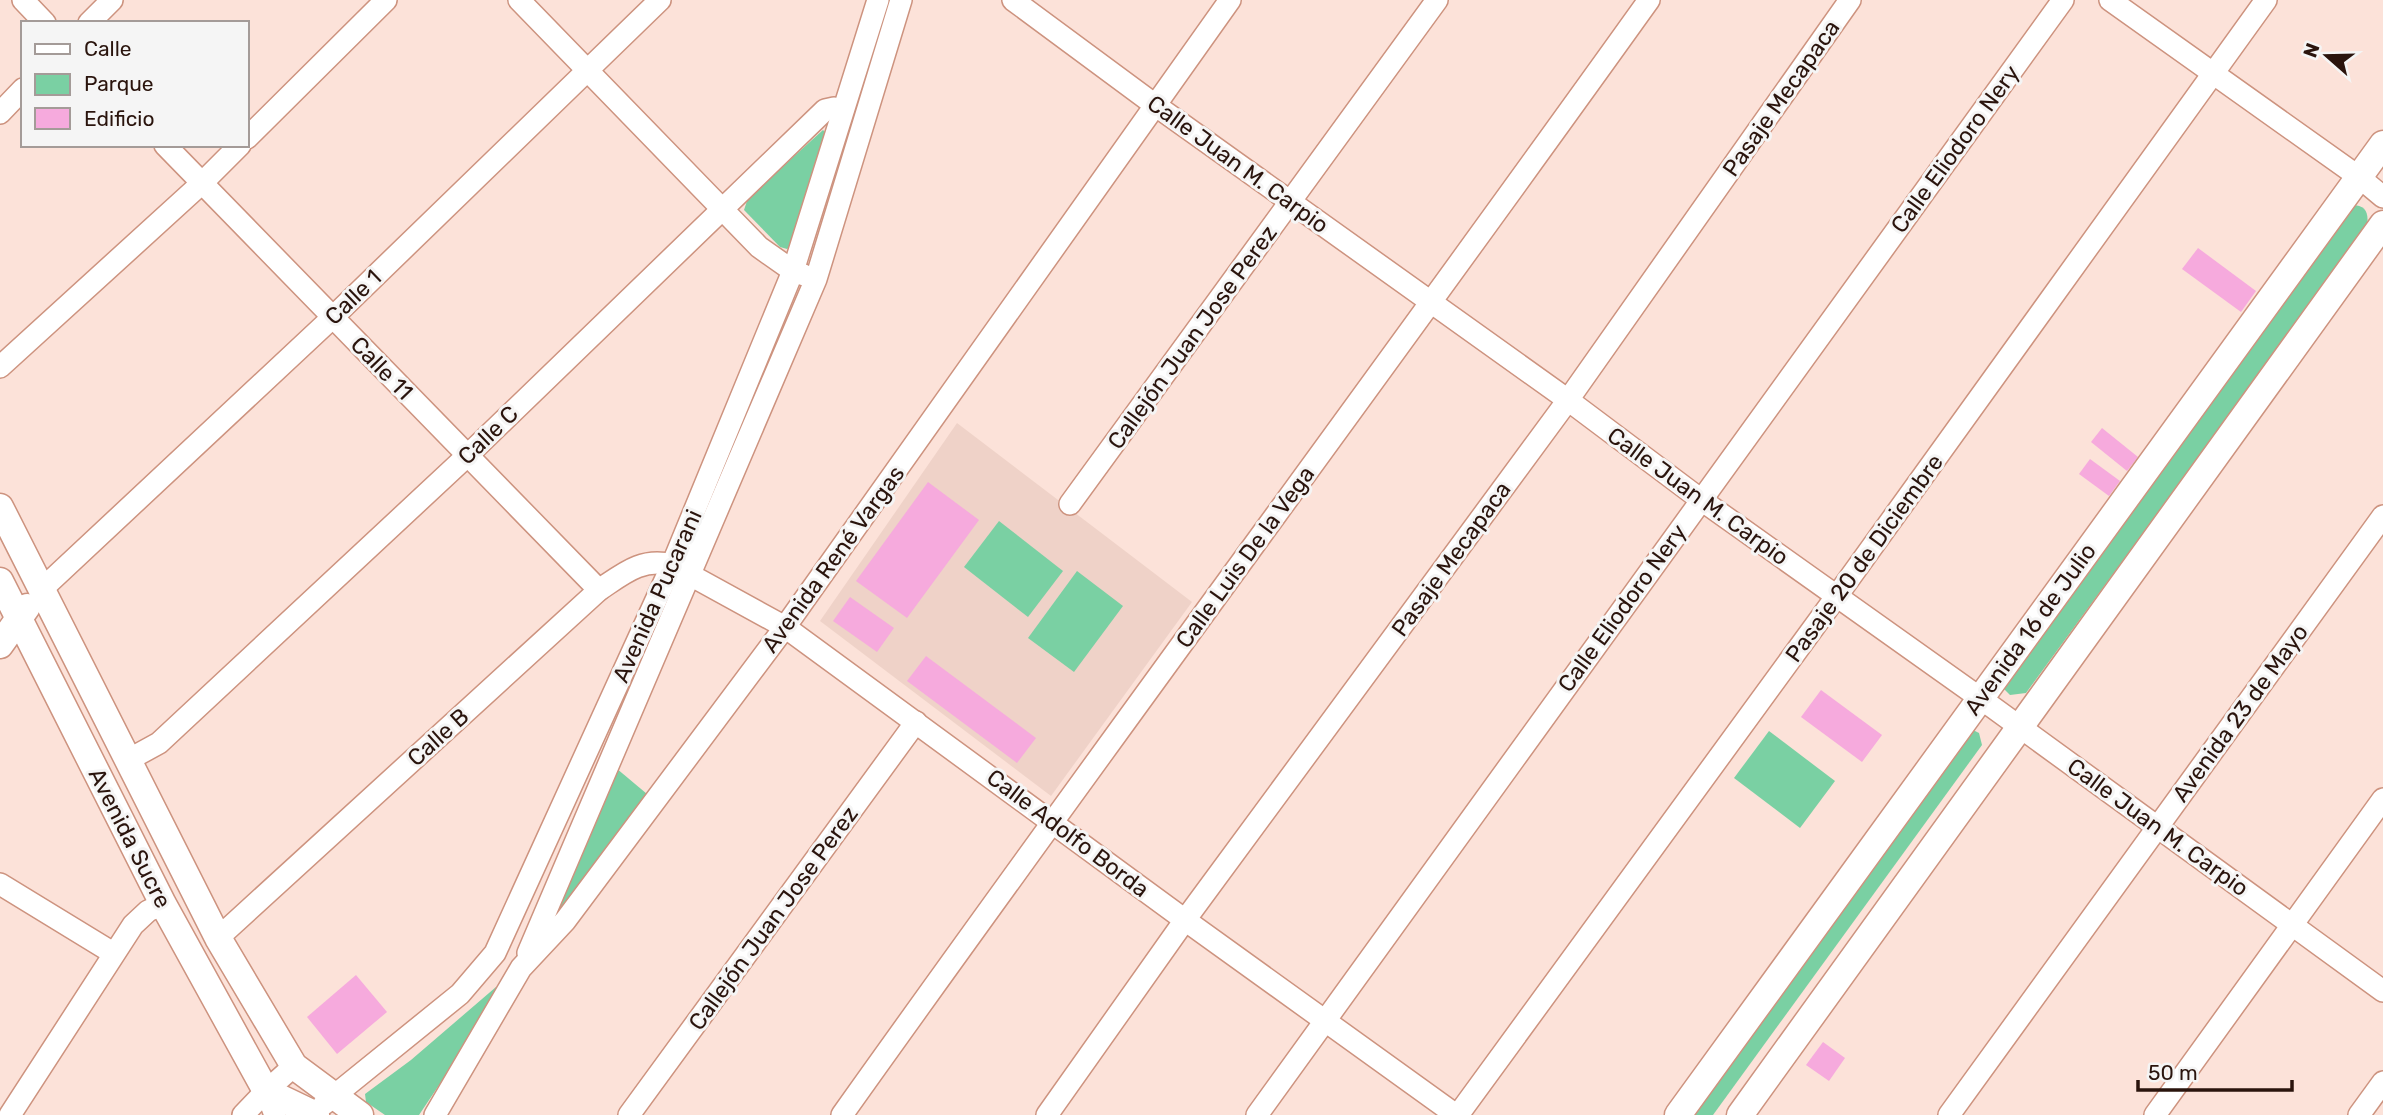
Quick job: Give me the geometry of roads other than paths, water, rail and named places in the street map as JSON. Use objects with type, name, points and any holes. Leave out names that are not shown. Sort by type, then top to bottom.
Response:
[{"type":"main road","name":"Avenida 16 de Julio","points":[[1678,1115],[2383,144]]},
{"type":"main road","points":[[1740,1115],[2383,224]]},
{"type":"main road","name":"Avenida Sucre","points":[[0,507],[218,938],[319,1110]]},
{"type":"main road","name":"Avenida Sucre","points":[[0,581],[163,904],[270,1103]]},
{"type":"main road","points":[[0,645],[18,617],[41,590]]},
{"type":"main road","points":[[270,1103],[360,1115]]},
{"type":"street","points":[[23,0],[43,21]]},
{"type":"street","points":[[91,21],[112,0]]},
{"type":"street","points":[[248,137],[386,0]]},
{"type":"street","points":[[519,0],[759,247],[793,271],[816,279]]},
{"type":"street","name":"Calle 1","points":[[41,590],[332,317],[660,0]]},
{"type":"street","name":"Avenida Pucarani","points":[[521,968],[681,570],[793,271],[878,0]]},
{"type":"street","name":"Avenida Pucarani","points":[[319,1110],[460,994],[495,953],[681,570],[816,279],[901,0]]},
{"type":"street","name":"Avenida René Vargas","points":[[435,1115],[521,968],[565,921],[785,628],[1230,0]]},
{"type":"street","name":"Callejón Juan Jose Perez","points":[[1070,504],[1437,0]]},
{"type":"street","name":"Calle Luis De la Vega","points":[[842,1115],[1052,820],[1432,303],[1649,0]]},
{"type":"street","name":"Pasaje Mecapaca","points":[[1046,1115],[1185,920],[1568,400],[1850,0]]},
{"type":"street","name":"Calle Eliodoro Nery","points":[[1257,1115],[2063,0]]},
{"type":"street","points":[[2110,0],[2359,177],[2383,197]]},
{"type":"street","name":"Pasaje 20 de Diciembre","points":[[1457,1115],[1836,597],[2266,0]]},
{"type":"street","name":"Calle Juan M. Carpio","points":[[1020,2],[1155,106],[1568,400],[1700,499],[1980,698],[2383,991]]},
{"type":"street","points":[[0,113],[21,91]]},
{"type":"street","name":"Calle C","points":[[128,760],[159,743],[468,456],[825,110],[843,110]]},
{"type":"street","name":"Calle 11","points":[[167,147],[599,590]]},
{"type":"street","points":[[0,367],[238,147]]},
{"type":"street","name":"Avenida 23 de Mayo","points":[[1949,1115],[2383,516]]},
{"type":"street","name":"Calle B","points":[[218,938],[599,590],[627,571],[646,563],[659,562],[681,570]]},
{"type":"street","name":"Calle Adolfo Borda","points":[[681,570],[785,628],[1457,1115]]},
{"type":"street","name":"Callejón Juan Jose Perez","points":[[629,1115],[916,722]]},
{"type":"street","points":[[2155,1115],[2383,799]]},
{"type":"street","points":[[0,884],[113,953]]},
{"type":"street","points":[[10,1115],[133,925],[148,911],[163,904]]},
{"type":"street","points":[[495,953],[521,968]]},
{"type":"street","points":[[243,1115],[270,1103],[295,1066]]},
{"type":"street","points":[[2359,1115],[2383,1082]]}]
